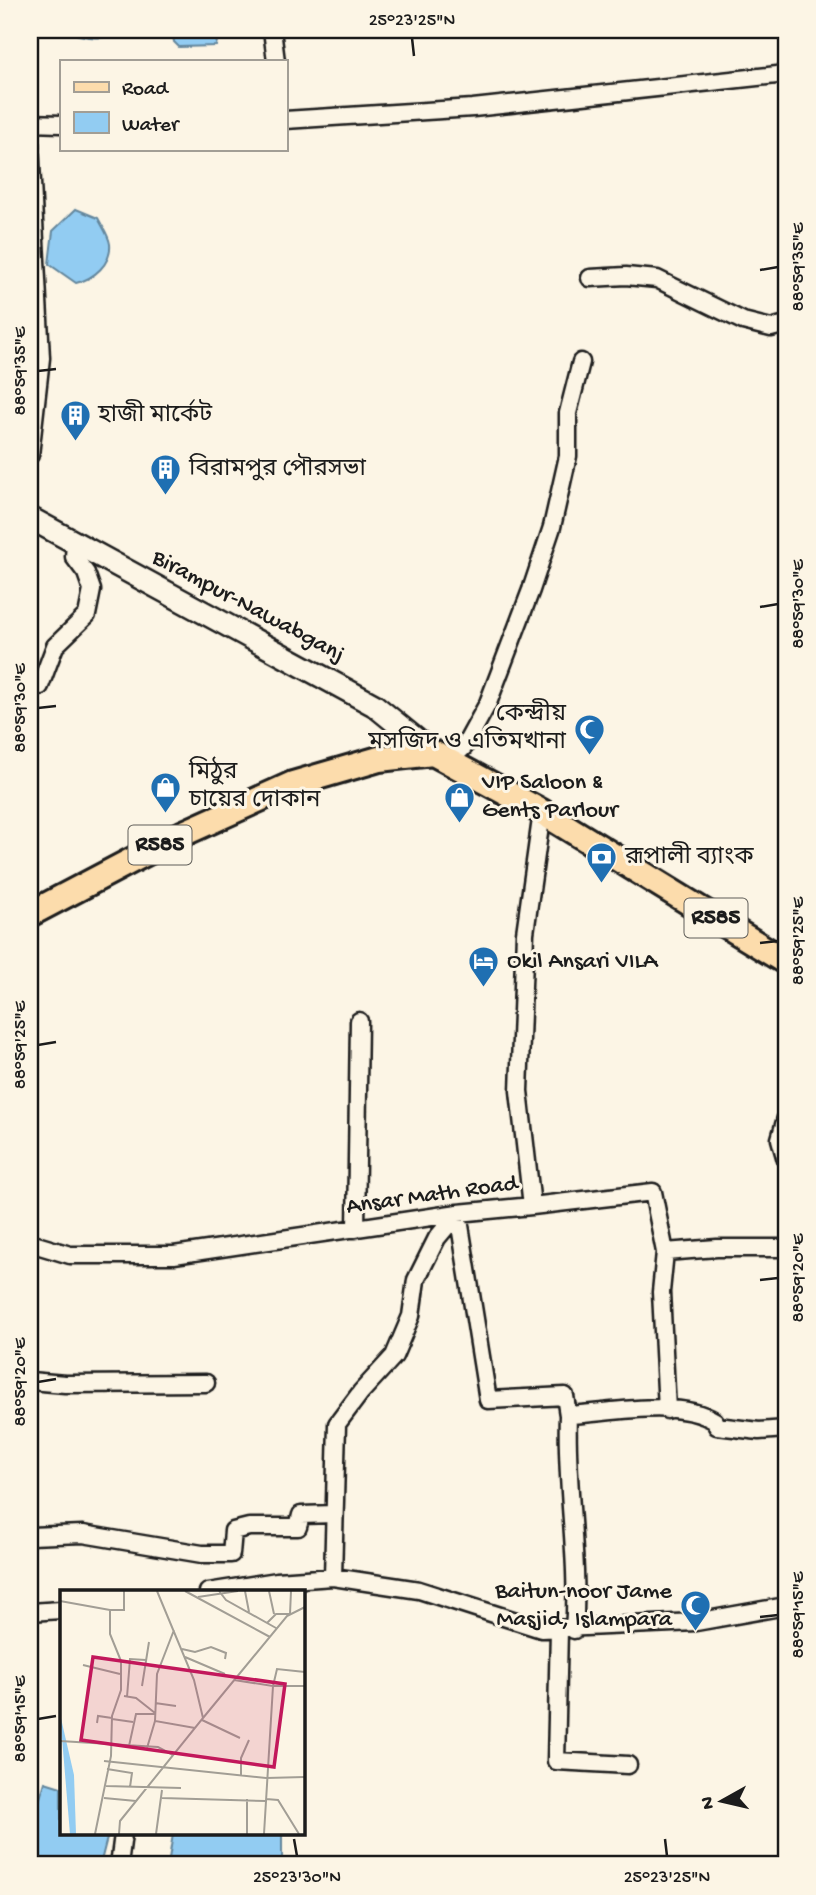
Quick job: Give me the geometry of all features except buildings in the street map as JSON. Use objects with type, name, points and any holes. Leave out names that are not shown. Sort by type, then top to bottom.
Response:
[{"type":"main road","name":"Birampur-Nawabganj","points":[[30,517],[374,705],[440,757]]},
{"type":"main road","name":"R585","points":[[30,914],[161,844],[293,784],[379,759],[440,757],[542,812],[786,962]]},
{"type":"street","points":[[272,30],[276,60]]},
{"type":"street","points":[[287,120],[473,108],[786,74]]},
{"type":"street","points":[[30,123],[60,124]]},
{"type":"street","points":[[30,143],[41,358],[30,455]]},
{"type":"street","points":[[590,278],[626,276],[657,279],[743,321],[771,328],[786,324]]},
{"type":"street","points":[[440,757],[464,747],[488,703],[531,590],[552,527],[568,457],[568,414],[582,362]]},
{"type":"street","points":[[30,685],[40,686],[55,646],[87,615],[92,590],[86,573],[74,557],[75,543]]},
{"type":"street","name":"Ansar Math Road","points":[[30,1243],[71,1255],[174,1255],[458,1213],[532,1206],[519,1091],[525,933],[542,812]]},
{"type":"street","points":[[356,1229],[359,1021]]},
{"type":"street","points":[[786,1118],[780,1139],[786,1160]]},
{"type":"street","points":[[532,1206],[653,1192],[665,1252],[661,1292],[667,1410]]},
{"type":"street","points":[[458,1213],[487,1399],[565,1396],[568,1415],[568,1474],[574,1517],[576,1600],[566,1630],[556,1761],[628,1765]]},
{"type":"street","points":[[332,1577],[337,1424],[361,1391],[394,1356],[411,1316],[416,1280],[437,1238],[458,1213]]},
{"type":"street","points":[[665,1252],[717,1248],[786,1248]]},
{"type":"street","points":[[30,1381],[65,1384],[206,1383]]},
{"type":"street","points":[[568,1415],[667,1410],[704,1414],[715,1420],[717,1426],[759,1431],[786,1429]]},
{"type":"street","points":[[30,1535],[83,1534],[202,1555],[232,1553],[233,1531],[249,1527],[298,1527],[301,1515],[334,1514]]},
{"type":"street","points":[[221,1590],[277,1581],[332,1577],[419,1590],[541,1629],[566,1630],[707,1621],[786,1606]]},
{"type":"street","points":[[30,1612],[60,1610]]},
{"type":"street","points":[[120,1865],[123,1836]]},
{"type":"water","points":[[65,30],[124,30],[95,38]]},
{"type":"water","points":[[172,30],[219,30],[216,46],[179,47],[174,42]]},
{"type":"water","points":[[76,209],[98,218],[107,234],[110,251],[100,270],[76,283],[49,264],[53,231]]},
{"type":"water","points":[[45,1782],[60,1787],[60,1836],[107,1836],[100,1865],[30,1865],[30,1830]]},
{"type":"water","points":[[173,1836],[282,1836],[282,1865],[168,1865]]},
{"type":"place","name":"হাজী মার্কেট","points":[[75,443]]},
{"type":"place","name":"বিরামপুর পৌরসভা","points":[[166,497]]},
{"type":"place","name":"কেন্দ্রীয় মসজিদ ও এতিমখানা","points":[[589,756]]},
{"type":"place","name":"মিঠুর চায়ের দোকান","points":[[166,814]]},
{"type":"place","name":"VIP Saloon & Gents Parlour","points":[[459,824]]},
{"type":"place","name":"রূপালী ব্যাংক","points":[[602,885]]},
{"type":"place","name":"Okil Ansari VILA","points":[[484,989]]},
{"type":"place","name":"Baitun-noor Jame Masjid, Islampara","points":[[695,1633]]}]
